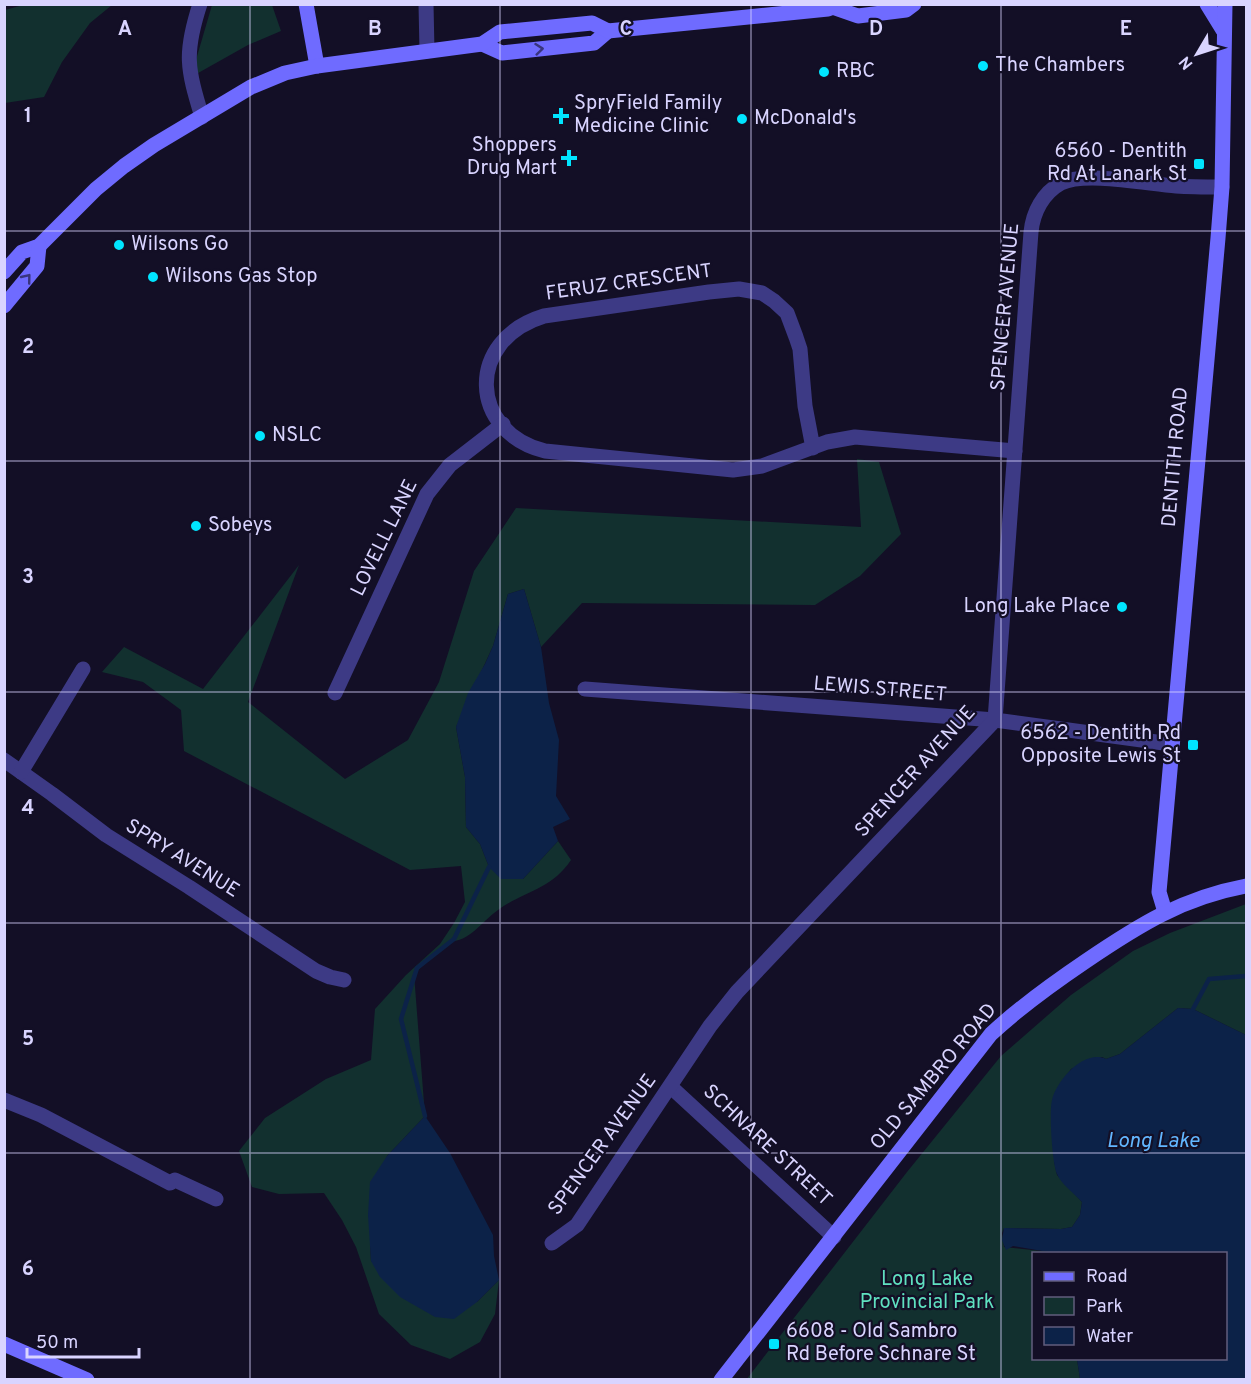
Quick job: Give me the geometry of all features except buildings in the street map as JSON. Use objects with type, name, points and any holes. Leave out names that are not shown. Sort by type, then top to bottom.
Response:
[{"type":"main road","points":[[306,4],[317,66]]},
{"type":"main road","points":[[4,272],[22,252],[39,246],[96,189],[154,145],[250,87],[285,73],[317,66],[482,44],[500,32],[592,23],[608,31],[838,6],[858,16],[906,10],[915,4]]},
{"type":"main road","points":[[1207,4],[1225,33]]},
{"type":"main road","name":"DENTITH ROAD","points":[[1165,912],[1159,892],[1222,187],[1225,4]]},
{"type":"main road","points":[[1225,33],[1236,4]]},
{"type":"main road","points":[[4,306],[37,266],[39,246]]},
{"type":"main road","name":"OLD SAMBRO ROAD","points":[[721,1380],[991,1034],[1041,991],[1165,912],[1199,898],[1246,886]]},
{"type":"main road","points":[[4,1344],[87,1380]]},
{"type":"street","points":[[200,4],[190,34],[188,56],[192,83],[202,117]]},
{"type":"street","points":[[426,4],[427,51]]},
{"type":"street","name":"SPENCER AVENUE","points":[[552,1243],[576,1225],[710,1026],[737,992],[994,720],[1031,226],[1041,202],[1055,187],[1064,182],[1086,178],[1176,186],[1222,187]]},
{"type":"street","name":"FERUZ CRESCENT","points":[[813,448],[805,406],[800,349],[792,324],[786,313],[762,293],[748,290],[709,292],[544,316],[526,322],[502,339],[488,365],[486,381],[491,406],[503,424],[525,443],[545,451],[690,465],[718,470],[740,470],[762,466],[813,448],[827,442],[855,437],[1015,451]]},
{"type":"street","name":"LOVELL LANE","points":[[335,693],[427,494],[450,465],[503,424]]},
{"type":"street","points":[[21,772],[83,669]]},
{"type":"street","name":"LEWIS STREET","points":[[585,688],[994,720],[1171,744]]},
{"type":"street","name":"SPRY AVENUE","points":[[4,760],[106,835],[316,971],[344,980]]},
{"type":"street","name":"SCHNARE STREET","points":[[671,1087],[834,1237]]},
{"type":"street","points":[[4,1100],[41,1115],[170,1183],[175,1180],[216,1199]]},
{"type":"green space","points":[[23,5],[112,5],[90,23],[62,62],[44,97],[5,103],[5,10]]},
{"type":"green space","points":[[212,5],[272,5],[281,31],[248,45],[191,77]]},
{"type":"green space","points":[[857,459],[879,462],[901,534],[860,576],[815,605],[582,603],[541,647],[524,589],[508,594],[493,646],[456,727],[465,777],[466,827],[480,844],[489,867],[523,879],[558,841],[571,860],[555,878],[546,884],[498,910],[469,935],[448,942],[414,974],[425,1116],[387,1156],[370,1239],[371,1261],[477,1302],[499,1280],[495,1314],[480,1342],[450,1359],[411,1345],[379,1314],[356,1247],[324,1193],[279,1194],[252,1187],[239,1151],[265,1118],[326,1079],[371,1060],[375,1009],[406,975],[440,944],[465,902],[461,866],[410,870],[184,751],[181,710],[143,682],[102,672],[124,647],[203,689],[299,565],[248,702],[345,779],[408,740],[439,682],[474,571],[516,508],[861,527]]},
{"type":"green space","name":"Long Lake Provincial Park","points":[[1246,904],[1246,1035],[1193,1009],[1178,1008],[1120,1054],[1106,1059],[1102,1057],[1071,1069],[1054,1095],[1054,1161],[1057,1175],[1082,1202],[1080,1215],[1072,1227],[1061,1229],[1004,1228],[1002,1233],[1004,1247],[1051,1252],[1032,1252],[1032,1360],[1077,1360],[1080,1379],[746,1380],[907,1172],[1001,1056],[1071,995],[1133,951],[1170,933]]},
{"type":"water","points":[[524,589],[541,647],[549,703],[559,740],[556,796],[570,819],[553,827],[558,841],[523,879],[501,879],[489,867],[480,844],[466,827],[465,777],[456,727],[468,693],[493,646],[508,594]]},
{"type":"water","name":"Long Lake","points":[[1178,1008],[1193,1009],[1246,1035],[1246,1379],[1080,1379],[1077,1360],[1227,1360],[1227,1252],[1048,1252],[1013,1246],[1006,1250],[1002,1240],[1004,1228],[1061,1229],[1072,1227],[1080,1215],[1082,1202],[1059,1178],[1055,1168],[1052,1148],[1052,1100],[1065,1076],[1081,1062],[1089,1058],[1106,1059],[1120,1054]]},
{"type":"water","points":[[425,1116],[450,1153],[493,1235],[499,1280],[477,1302],[454,1319],[435,1317],[400,1297],[380,1277],[371,1261],[368,1215],[370,1182],[387,1156]]},
{"type":"waterway","points":[[425,1116],[401,1019],[417,968],[454,939],[489,867]]},
{"type":"waterway","points":[[1193,1009],[1209,979],[1246,976]]},
{"type":"place","name":"The Chambers","points":[[983,66]]},
{"type":"place","name":"RBC","points":[[824,72]]},
{"type":"place","name":"SpryField Family Medicine Clinic","points":[[561,116]]},
{"type":"place","name":"McDonald's","points":[[742,119]]},
{"type":"place","name":"Shoppers Drug Mart","points":[[569,158]]},
{"type":"place","name":"6560 - Dentith Rd At Lanark St","points":[[1199,164]]},
{"type":"place","name":"Wilsons Go","points":[[119,245]]},
{"type":"place","name":"Wilsons Gas Stop","points":[[153,277]]},
{"type":"place","name":"NSLC","points":[[260,436]]},
{"type":"place","name":"Sobeys","points":[[196,526]]},
{"type":"place","name":"Long Lake Place","points":[[1122,607]]},
{"type":"place","name":"6562 - Dentith Rd Opposite Lewis St","points":[[1193,745]]},
{"type":"place","name":"6608 - Old Sambro Rd Before Schnare St","points":[[774,1344]]}]
